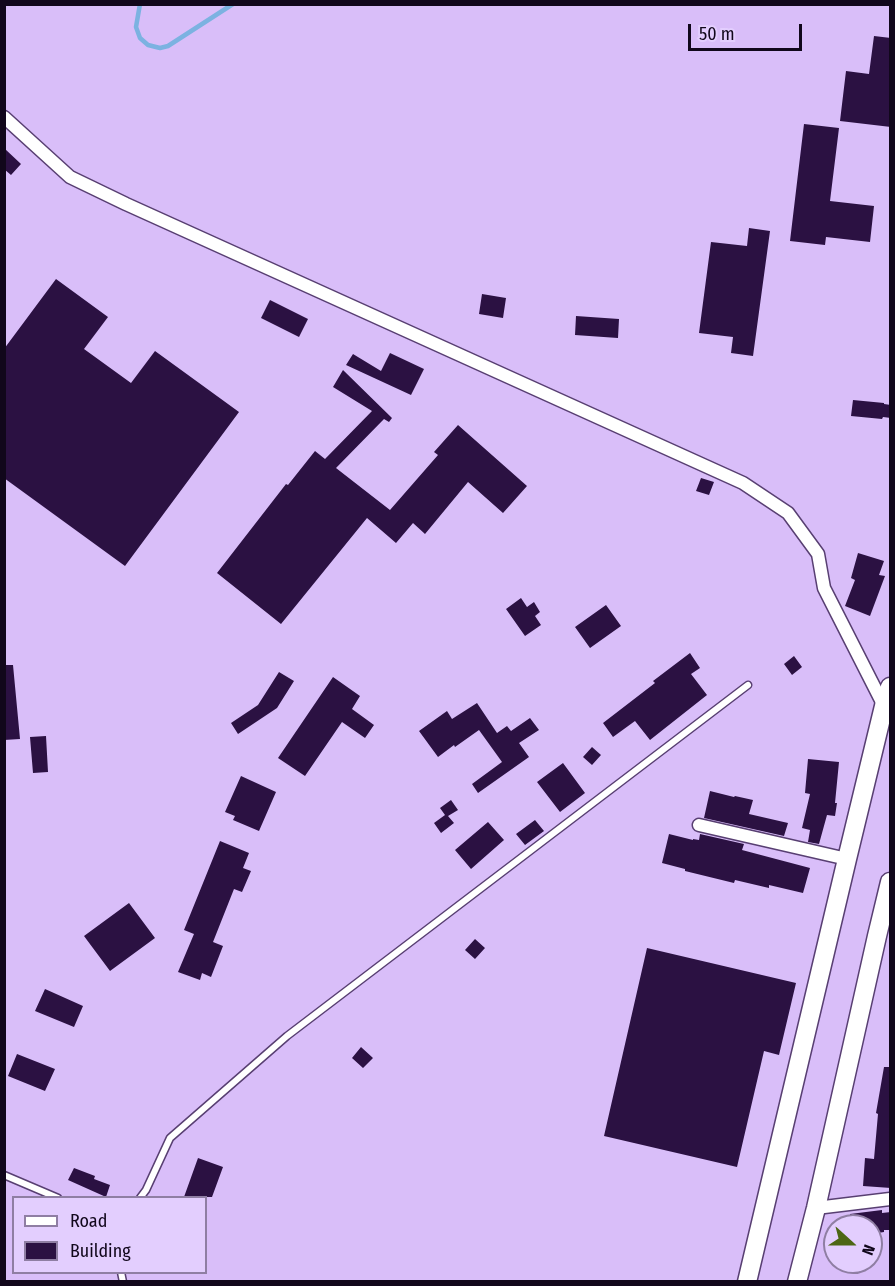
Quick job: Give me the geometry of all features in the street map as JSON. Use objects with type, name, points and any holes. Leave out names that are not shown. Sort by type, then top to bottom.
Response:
[{"type":"street","points":[[4,117],[70,177],[743,483],[788,513],[818,554],[824,588],[887,711]]},
{"type":"street","points":[[747,1281],[847,859],[887,711],[891,687]]},
{"type":"street","points":[[699,825],[847,859]]},
{"type":"street","points":[[797,1281],[891,882]]},
{"type":"street","points":[[816,1208],[891,1199]]},
{"type":"lane","points":[[141,1196],[146,1190],[170,1138],[287,1036],[748,685]]},
{"type":"lane","points":[[4,1174],[56,1196]]},
{"type":"building","points":[[874,36],[891,38],[891,127],[840,121],[846,71],[869,74]]},
{"type":"building","points":[[804,124],[839,128],[830,201],[874,206],[870,242],[826,237],[825,245],[790,241]]},
{"type":"building","points":[[4,148],[21,164],[11,175],[4,169]]},
{"type":"building","points":[[749,228],[770,231],[753,356],[731,353],[733,337],[699,333],[711,242],[747,246]]},
{"type":"building","points":[[56,279],[108,317],[84,349],[131,383],[155,351],[239,412],[125,566],[4,478],[4,349]]},
{"type":"building","points":[[482,294],[506,298],[503,318],[479,314]]},
{"type":"building","points":[[270,300],[308,319],[299,337],[261,318]]},
{"type":"building","points":[[576,316],[619,319],[618,338],[575,335]]},
{"type":"building","points":[[390,353],[424,369],[411,395],[346,365],[353,354],[381,371]]},
{"type":"building","points":[[343,370],[392,418],[389,422],[384,419],[336,468],[390,510],[438,455],[434,452],[458,425],[527,486],[503,513],[468,482],[425,534],[413,523],[396,543],[367,518],[281,624],[217,573],[286,484],[288,485],[315,451],[325,459],[372,411],[333,387]]},
{"type":"building","points":[[853,400],[891,405],[891,418],[851,416]]},
{"type":"building","points":[[701,478],[714,482],[709,495],[696,491]]},
{"type":"building","points":[[858,553],[884,561],[879,575],[885,576],[870,616],[845,606],[855,580],[851,578]]},
{"type":"building","points":[[521,598],[527,607],[534,602],[540,612],[535,616],[541,625],[525,636],[506,609]]},
{"type":"building","points":[[606,605],[621,626],[590,648],[575,627]]},
{"type":"building","points":[[690,653],[700,668],[691,674],[707,695],[650,740],[635,721],[613,737],[603,723]]},
{"type":"building","points":[[794,656],[802,667],[792,675],[784,664]]},
{"type":"building","points":[[4,665],[13,665],[20,739],[4,740]]},
{"type":"building","points":[[279,672],[294,681],[277,708],[238,734],[231,723],[258,705]]},
{"type":"building","points":[[333,677],[360,696],[352,709],[374,725],[365,738],[342,722],[305,776],[278,758]]},
{"type":"building","points":[[477,703],[497,733],[507,726],[511,731],[530,718],[539,730],[519,743],[529,757],[478,793],[472,784],[502,762],[479,730],[438,757],[419,731],[447,711],[452,719]]},
{"type":"building","points":[[46,736],[48,772],[33,773],[30,737]]},
{"type":"building","points":[[592,747],[601,755],[592,765],[583,757]]},
{"type":"building","points":[[808,759],[839,762],[835,816],[827,815],[819,844],[808,842],[810,830],[802,828],[810,794],[805,793]]},
{"type":"building","points":[[563,763],[585,793],[560,812],[537,782]]},
{"type":"building","points":[[241,776],[276,792],[259,831],[233,820],[235,816],[225,812]]},
{"type":"building","points":[[710,791],[753,800],[749,814],[788,823],[784,836],[704,818]]},
{"type":"building","points":[[451,800],[458,810],[448,816],[454,823],[441,833],[434,823],[445,815],[440,808]]},
{"type":"building","points":[[535,820],[544,831],[525,845],[516,834]]},
{"type":"building","points":[[488,822],[504,840],[471,869],[455,850]]},
{"type":"building","points":[[669,834],[699,840],[700,834],[744,844],[742,850],[810,868],[803,893],[735,880],[734,883],[662,863]]},
{"type":"building","points":[[220,841],[249,853],[243,868],[251,871],[242,892],[234,889],[213,942],[223,946],[211,977],[202,973],[200,980],[178,972],[194,934],[184,930]]},
{"type":"building","points":[[129,903],[155,938],[110,971],[84,936]]},
{"type":"building","points":[[475,939],[485,948],[475,959],[465,950]]},
{"type":"building","points":[[647,948],[796,983],[779,1055],[764,1051],[737,1167],[604,1136]]},
{"type":"building","points":[[45,989],[83,1006],[74,1027],[35,1011]]},
{"type":"building","points":[[361,1047],[373,1058],[363,1068],[352,1058]]},
{"type":"building","points":[[17,1054],[55,1069],[45,1091],[8,1076]]},
{"type":"building","points":[[884,1067],[891,1067],[891,1188],[863,1186],[865,1158],[874,1159],[878,1114],[876,1113]]},
{"type":"building","points":[[198,1158],[223,1167],[212,1197],[184,1196]]},
{"type":"building","points":[[74,1168],[110,1185],[106,1196],[104,1196],[68,1180]]},
{"type":"building","points":[[882,1210],[882,1213],[891,1212],[891,1230],[884,1230],[883,1232],[883,1214],[850,1214]]},
{"type":"waterway","points":[[140,4],[136,27],[140,38],[148,45],[160,48],[168,46],[233,4]]}]
